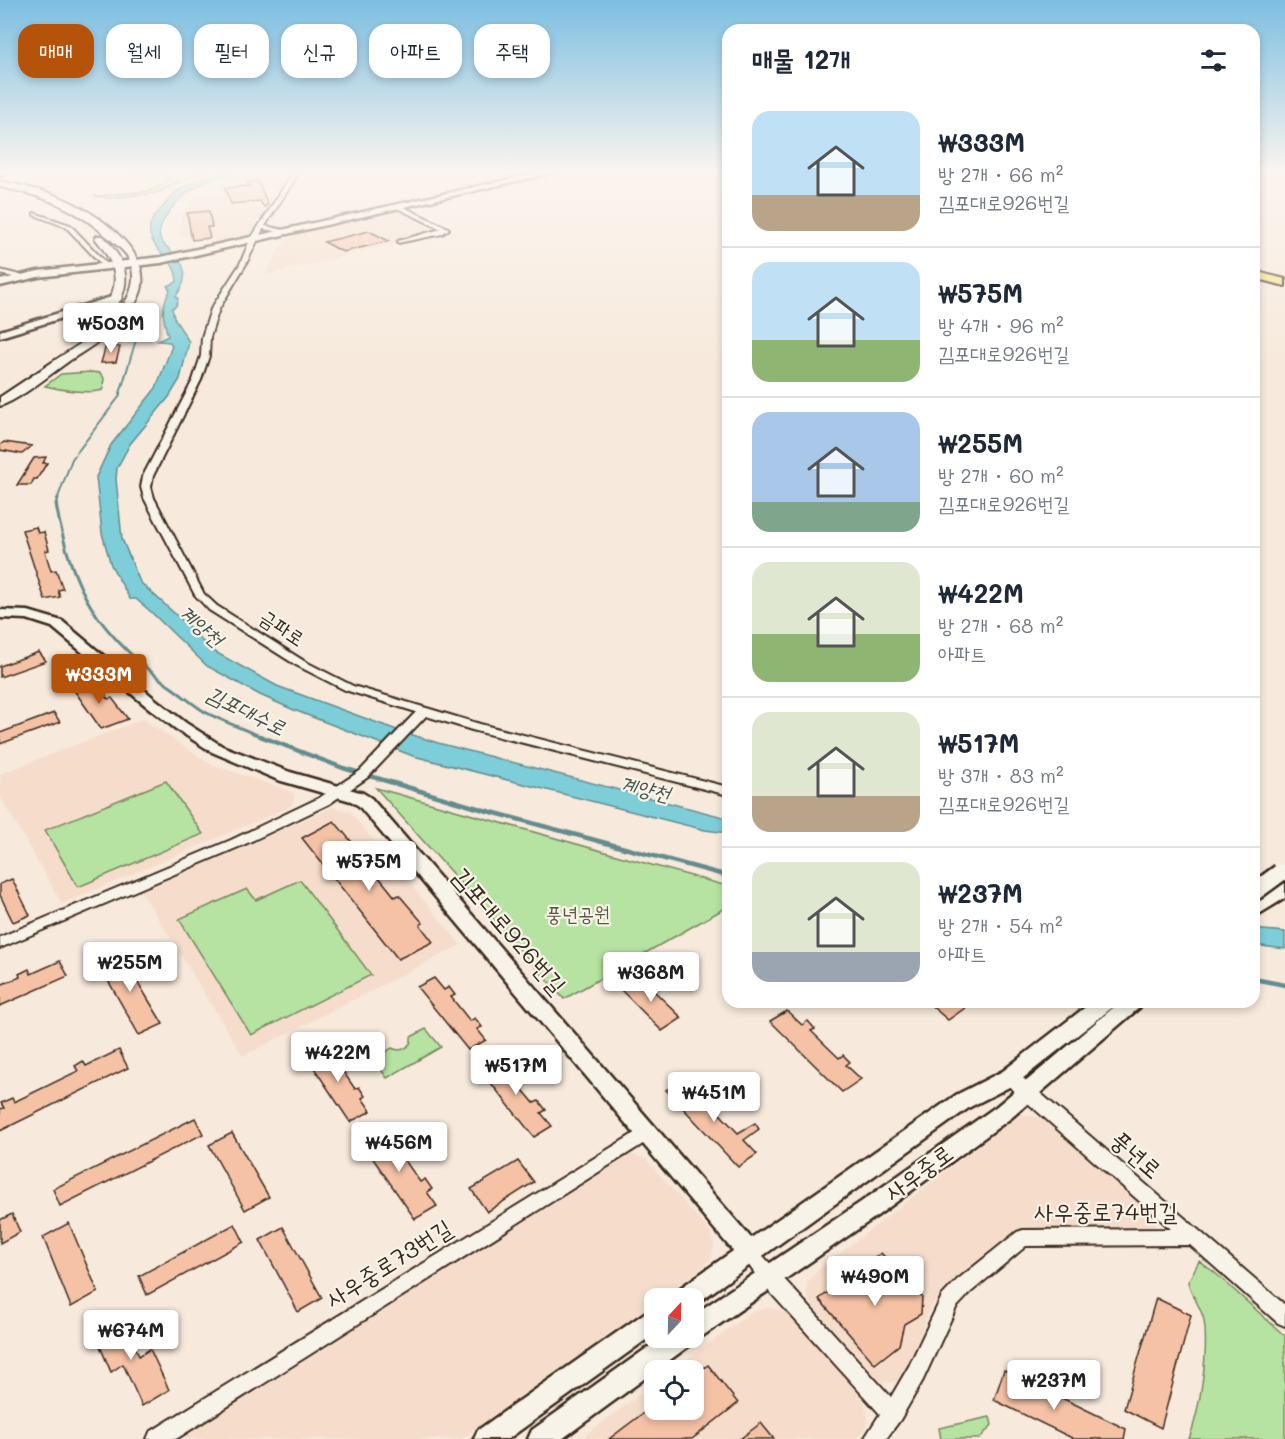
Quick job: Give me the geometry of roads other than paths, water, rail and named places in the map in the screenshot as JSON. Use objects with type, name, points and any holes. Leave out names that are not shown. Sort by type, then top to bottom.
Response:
[{"type":"main road","points":[[0,391],[86,333],[110,310],[118,298],[123,280],[120,266],[106,244],[99,238]]},
{"type":"main road","points":[[0,402],[87,345],[114,323],[135,292],[136,264],[128,250],[115,238]]},
{"type":"main road","points":[[1260,270],[1285,278]]},
{"type":"main road","points":[[1260,276],[1285,283]]},
{"type":"street","points":[[79,238],[106,267]]},
{"type":"street","points":[[0,283],[22,277],[136,264],[253,238]]},
{"type":"street","name":"금파로","points":[[254,238],[245,261],[211,319],[205,356],[197,380],[148,476],[146,487],[149,498],[200,595],[213,608],[327,678],[349,688],[423,712],[722,789]]},
{"type":"street","points":[[400,242],[417,238]]},
{"type":"street","points":[[0,272],[22,277]]},
{"type":"street","points":[[0,334],[118,298]]},
{"type":"street","name":"김포대로926번길","points":[[0,614],[28,615],[57,624],[150,702],[181,726],[217,749],[259,768],[365,802],[749,1252]]},
{"type":"street","points":[[0,943],[236,843],[310,808],[355,781],[423,712]]},
{"type":"street","points":[[1260,882],[1284,880]]},
{"type":"street","points":[[1260,890],[1284,880]]},
{"type":"street","points":[[1260,905],[1284,880]]},
{"type":"street","name":"사우중로","points":[[699,1288],[963,1101],[1010,1077],[1098,1008]]},
{"type":"street","name":"사우중로","points":[[704,1321],[1004,1112],[1043,1076],[1126,1008]]},
{"type":"street","name":"풍년로","points":[[1010,1077],[1285,1317]]},
{"type":"street","name":"사우중로73번길","points":[[157,1439],[648,1132]]},
{"type":"street","name":"사우중로74번길","points":[[874,1439],[893,1413],[927,1352],[949,1302],[964,1286],[1023,1238],[1193,1237]]},
{"type":"street","points":[[749,1252],[768,1276],[893,1413]]},
{"type":"street","points":[[487,1439],[644,1327]]},
{"type":"street","points":[[541,1439],[667,1348]]},
{"type":"water","points":[[151,238],[161,238],[182,265],[183,283],[176,296],[178,299],[176,306],[172,308],[174,318],[189,342],[180,379],[169,397],[130,444],[117,468],[122,539],[140,582],[215,652],[277,686],[438,743],[722,817],[722,832],[705,830],[413,756],[294,710],[260,695],[207,666],[150,611],[136,599],[130,599],[111,565],[102,533],[96,477],[111,445],[156,388],[172,346],[170,342],[158,341],[168,336],[164,308],[170,290],[167,286],[177,282],[176,274],[171,263]]},
{"type":"water","points":[[1260,930],[1285,932],[1285,949],[1260,946]]},
{"type":"waterway","name":"김포대수로","points":[[57,500],[72,459],[119,397],[143,316]]},
{"type":"waterway","name":"김포대수로","points":[[58,498],[56,504],[70,561],[91,607],[106,628],[144,666],[200,709],[264,738]]},
{"type":"waterway","name":"김포대수로","points":[[260,736],[343,768],[484,810],[722,874]]},
{"type":"waterway","name":"김포대수로","points":[[1260,980],[1285,985]]},
{"type":"water label","name":"계양천","points":[[201,626]]},
{"type":"water label","name":"계양천","points":[[645,789]]},
{"type":"park label","name":"풍년공원","points":[[578,914]]}]
